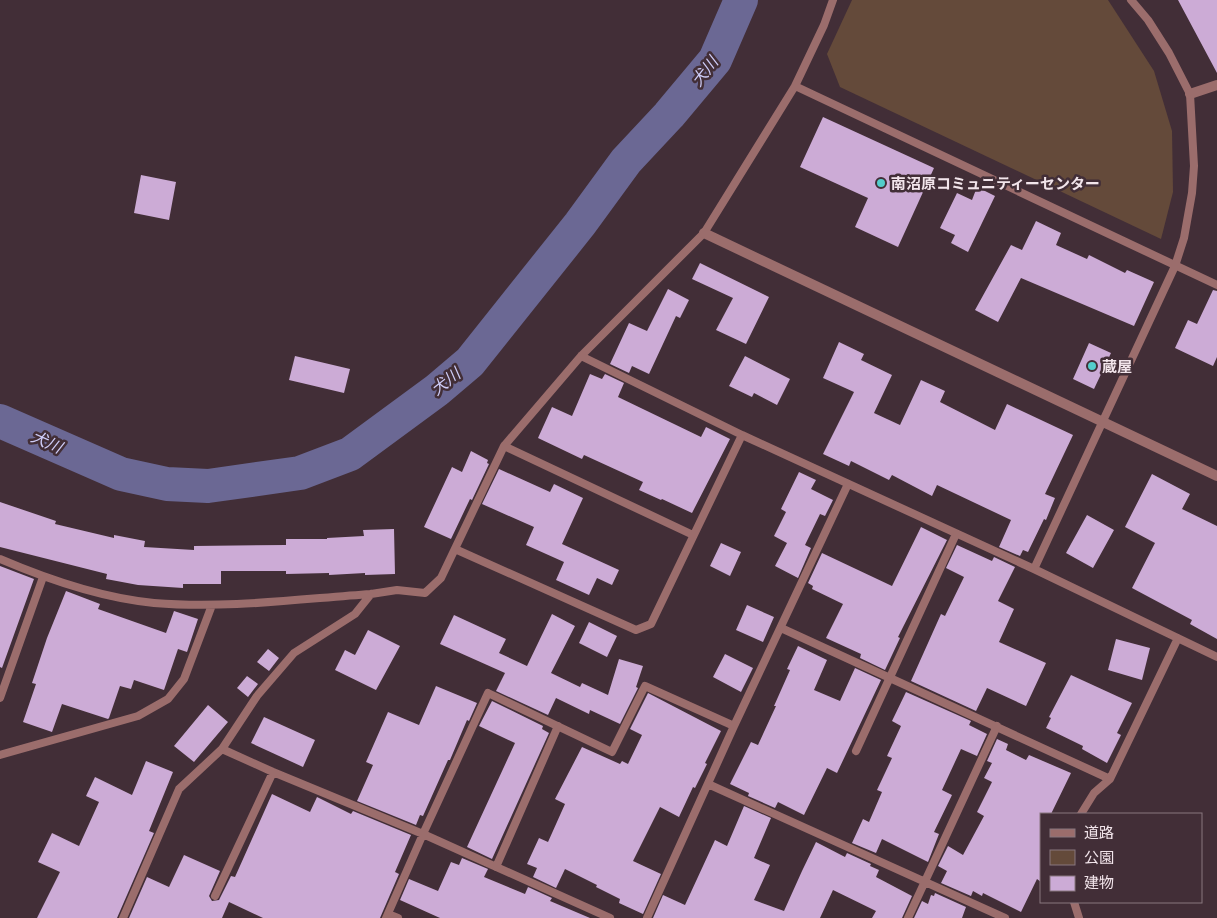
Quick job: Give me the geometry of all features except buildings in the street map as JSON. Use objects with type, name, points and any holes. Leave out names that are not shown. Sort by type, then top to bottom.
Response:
[{"type":"street","points":[[1190,94],[1217,85]]},
{"type":"street","points":[[704,233],[1217,476]]},
{"type":"lane","points":[[0,559],[43,577],[108,595],[153,603],[212,605],[371,594],[397,590],[425,593],[441,578],[504,446],[581,356],[704,233],[795,86],[824,25],[833,0]]},
{"type":"lane","points":[[1034,569],[1175,266],[1184,238],[1192,193],[1194,166],[1190,94],[1148,20],[1131,0]]},
{"type":"lane","points":[[795,86],[1217,285]]},
{"type":"lane","points":[[581,356],[742,435],[1034,569],[1217,657]]},
{"type":"lane","points":[[455,549],[636,630],[651,624],[742,435]]},
{"type":"lane","points":[[504,446],[693,535]]},
{"type":"lane","points":[[647,918],[734,726],[848,484]]},
{"type":"lane","points":[[856,751],[956,534]]},
{"type":"lane","points":[[0,698],[43,577]]},
{"type":"lane","points":[[123,918],[179,789],[222,749],[257,696],[294,653],[355,614],[371,594]]},
{"type":"lane","points":[[0,755],[138,716],[168,699],[184,679],[212,605]]},
{"type":"lane","points":[[781,628],[1110,779]]},
{"type":"lane","points":[[1082,813],[1094,793],[1110,779],[1178,638]]},
{"type":"lane","points":[[398,918],[387,916],[488,693],[612,752],[644,686],[734,726]]},
{"type":"lane","points":[[496,867],[558,726]]},
{"type":"lane","points":[[908,918],[997,726]]},
{"type":"lane","points":[[222,749],[423,834],[610,918]]},
{"type":"lane","points":[[215,896],[273,772]]},
{"type":"lane","points":[[708,784],[1005,918]]},
{"type":"lane","points":[[1074,903],[1079,918]]},
{"type":"green space","points":[[852,0],[1108,0],[1154,71],[1172,131],[1173,192],[1161,239],[840,87],[827,54]]},
{"type":"waterway","name":"犬川","points":[[0,421],[121,474],[167,484],[208,486],[300,473],[350,454],[437,390],[470,362],[580,224],[626,161],[669,115],[715,60],[741,0]]},
{"type":"place","name":"南沼原コミュニティーセンター","points":[[881,183]]},
{"type":"place","name":"蔵屋","points":[[1092,366]]}]
